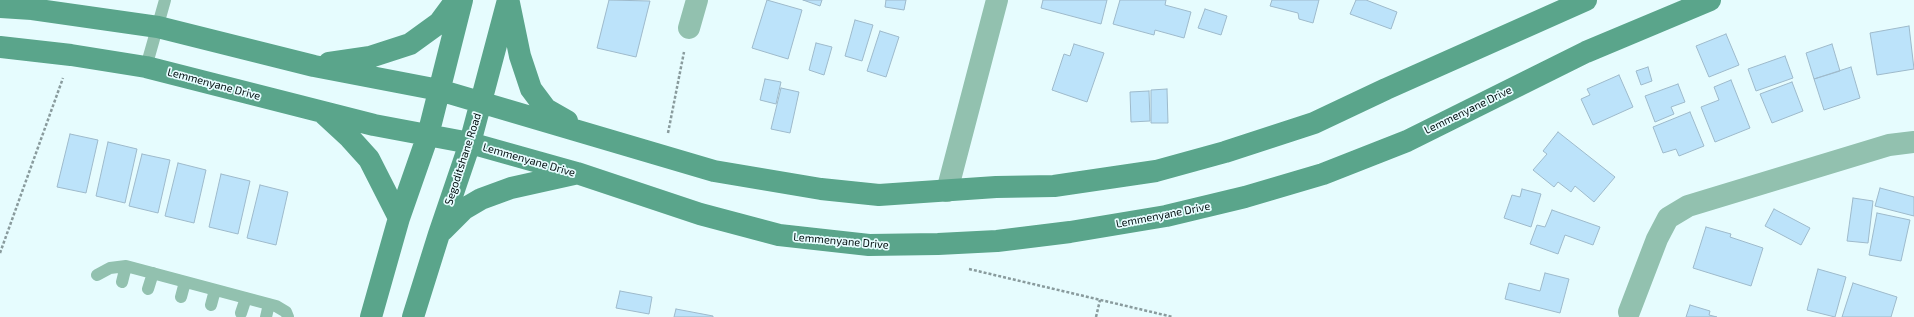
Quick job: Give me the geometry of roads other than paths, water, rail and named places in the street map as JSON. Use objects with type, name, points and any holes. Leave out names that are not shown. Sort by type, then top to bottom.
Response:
[{"type":"main road","points":[[314,66],[339,60],[370,57],[410,44],[439,23],[456,0]]},
{"type":"main road","points":[[372,317],[399,218],[428,135],[462,0]]},
{"type":"main road","points":[[508,0],[520,56],[531,88],[546,109],[588,134]]},
{"type":"main road","name":"Segoditshane Road","points":[[413,317],[470,143],[508,0]]},
{"type":"main road","name":"Lemmenyane Drive","points":[[0,47],[71,55],[146,67],[374,125],[470,143],[577,173],[700,214],[779,235],[869,245],[982,242],[1070,232],[1166,216],[1246,197],[1323,174],[1407,140],[1586,52],[1710,0]]},
{"type":"main road","points":[[0,6],[32,9],[158,28],[314,66],[439,90],[663,158],[714,171],[821,190],[879,196],[1054,186],[1156,171],[1224,152],[1314,123],[1577,2]]},
{"type":"main road","points":[[323,113],[350,138],[369,159],[399,218]]},
{"type":"main road","points":[[439,234],[464,209],[481,199],[511,188],[577,173]]},
{"type":"street","points":[[689,28],[697,0]]},
{"type":"street","points":[[947,191],[997,0]]},
{"type":"street","points":[[1629,312],[1657,239],[1668,218],[1688,206],[1889,145],[1914,142]]},
{"type":"lane","points":[[146,67],[165,0]]},
{"type":"lane","points":[[122,282],[126,266]]},
{"type":"lane","points":[[97,275],[110,268],[126,266],[269,304],[286,312],[288,317]]},
{"type":"lane","points":[[148,289],[152,273]]},
{"type":"lane","points":[[181,297],[185,282]]},
{"type":"lane","points":[[212,305],[215,290]]},
{"type":"lane","points":[[241,313],[246,298]]},
{"type":"lane","points":[[266,317],[269,304]]}]
